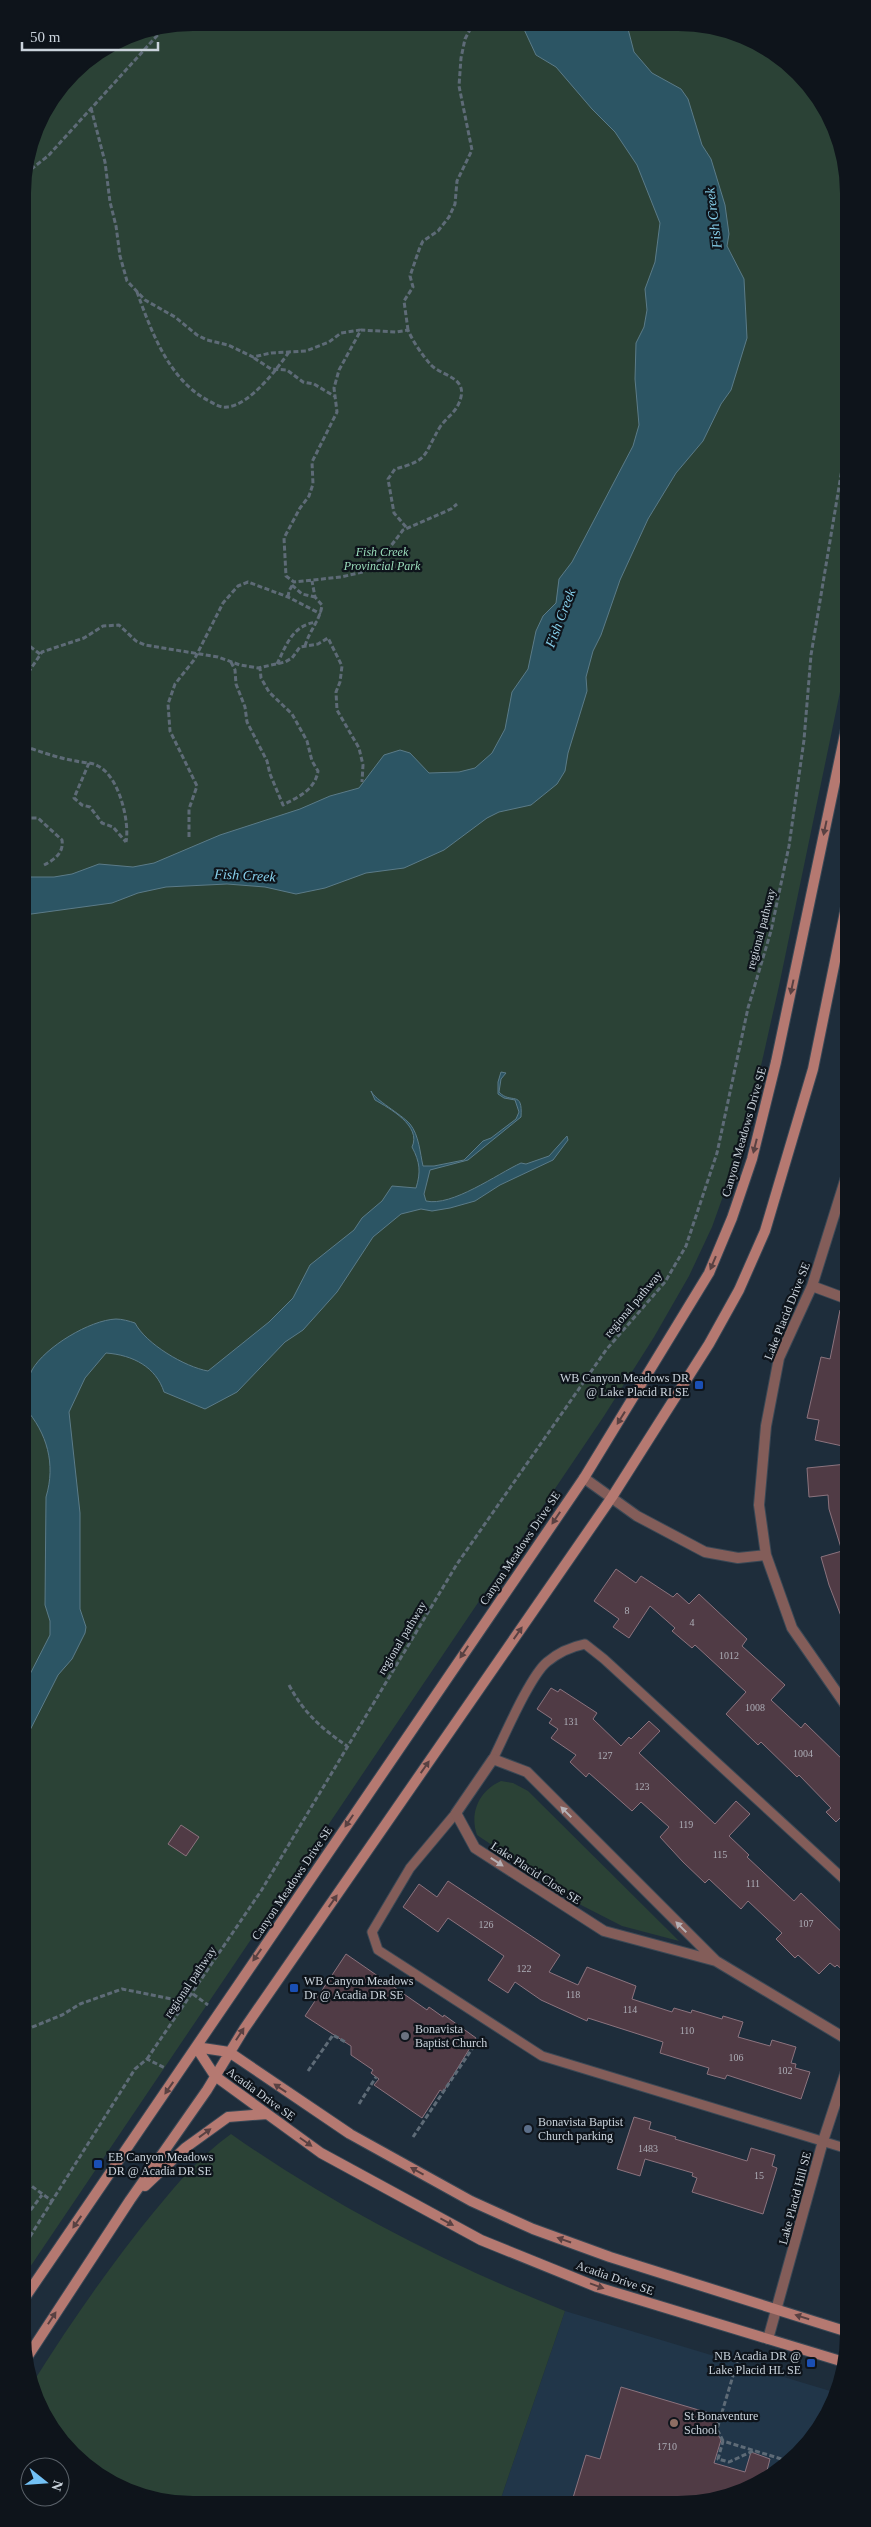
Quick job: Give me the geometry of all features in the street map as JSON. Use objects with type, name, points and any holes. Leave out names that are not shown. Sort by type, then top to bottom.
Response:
[{"type":"main road","name":"Canyon Meadows Drive SE","points":[[31,2289],[584,1478],[704,1282],[732,1218],[752,1159],[776,1062],[840,759]]},
{"type":"main road","points":[[32,2349],[130,2200],[215,2076],[229,2052],[612,1497],[713,1336],[739,1290],[765,1231],[813,1069],[840,938]]},
{"type":"main road","name":"Acadia Drive SE","points":[[196,2048],[229,2052],[350,2134],[471,2201],[550,2235],[839,2329]]},
{"type":"main road","name":"Acadia Drive SE","points":[[196,2048],[215,2076],[321,2153],[481,2240],[597,2287],[838,2360]]},
{"type":"main road","points":[[130,2200],[185,2148],[228,2117],[266,2114]]},
{"type":"street","name":"Lake Placid Drive SE","points":[[839,1696],[792,1628],[766,1555],[759,1505],[766,1426],[779,1358],[812,1286],[840,1195]]},
{"type":"street","points":[[812,1286],[839,1296]]},
{"type":"street","points":[[584,1478],[637,1516],[705,1552],[738,1558],[766,1555]]},
{"type":"street","points":[[456,1813],[493,1759]]},
{"type":"street","name":"Lake Placid Close SE","points":[[493,1759],[527,1772],[716,1961],[839,2035]]},
{"type":"street","name":"Lake Placid Close SE","points":[[456,1813],[475,1848],[604,1931],[716,1961]]},
{"type":"street","name":"Lake Placid Hill SE","points":[[768,2339],[823,2141],[839,2092]]},
{"type":"lane","points":[[493,1759],[533,1681],[546,1663],[568,1647],[585,1644],[604,1659],[839,1875]]},
{"type":"lane","points":[[456,1813],[410,1868],[372,1932],[378,1950],[542,2056],[839,2146]]},
{"type":"path","points":[[406,527],[394,513],[388,479],[395,469],[414,464],[422,458],[440,426],[453,413],[461,397],[460,389],[453,377],[432,366],[408,330],[404,301],[413,286],[410,276],[420,247],[423,241],[438,231],[449,217],[455,204],[457,181],[472,150],[459,86],[460,58],[469,31]]},
{"type":"path","points":[[33,167],[48,156],[158,35]]},
{"type":"path","points":[[91,108],[105,162],[120,256],[127,281],[145,300],[175,317],[202,338],[228,345],[253,357],[271,369],[278,368],[292,373],[303,382],[314,384],[334,396]]},
{"type":"path","points":[[137,292],[175,375],[193,392],[219,406],[230,407],[256,389],[278,368],[289,352]]},
{"type":"path","points":[[253,357],[306,351],[329,342],[342,333],[361,330],[396,332],[408,330]]},
{"type":"path","points":[[305,646],[309,633],[318,622],[322,605],[315,598],[302,594],[288,580],[284,568],[284,538],[300,508],[310,496],[313,484],[312,462],[337,412],[334,388],[339,370],[361,330]]},
{"type":"path","name":"regional pathway","points":[[31,2235],[132,2072],[140,2063],[147,2060],[188,2002],[261,1890],[457,1564],[606,1350],[665,1282],[678,1261],[695,1224],[717,1153],[748,1008],[771,931],[789,846],[804,740],[811,655],[840,482]]},
{"type":"path","points":[[293,584],[363,572],[381,559],[406,527],[451,509],[457,504]]},
{"type":"path","points":[[312,581],[315,598]]},
{"type":"path","points":[[189,837],[189,810],[197,786],[173,738],[168,715],[168,704],[175,684],[196,654],[223,604],[243,583],[254,583],[288,597],[321,614]]},
{"type":"path","points":[[288,597],[293,584]]},
{"type":"path","points":[[277,665],[283,648],[290,637],[305,626],[318,622]]},
{"type":"path","points":[[32,667],[40,654],[52,647],[84,638],[103,626],[111,624],[121,626],[136,641],[145,645],[164,646],[260,668],[290,660],[300,646],[318,644],[328,638],[342,666],[340,682],[336,692],[337,710],[343,722],[351,731],[362,757],[362,782]]},
{"type":"path","points":[[32,648],[40,654]]},
{"type":"path","points":[[231,661],[235,672],[236,684],[245,707],[247,722],[267,761],[270,774],[283,805],[306,792],[317,776],[318,771],[312,761],[307,741],[292,714],[269,692],[261,678],[260,668]]},
{"type":"path","points":[[235,672],[245,666]]},
{"type":"path","points":[[32,749],[53,756],[89,763],[100,766],[118,792],[128,828],[126,842],[113,827],[99,820],[90,807],[82,805],[74,798],[89,763]]},
{"type":"path","points":[[32,818],[38,818],[62,840],[63,846],[60,853],[54,860],[44,865]]},
{"type":"path","points":[[290,1685],[302,1708],[318,1724],[347,1746]]},
{"type":"path","points":[[31,2028],[62,2015],[80,2004],[122,1989],[188,2002]]},
{"type":"path","points":[[193,1994],[209,2005]]},
{"type":"path","points":[[308,2071],[333,2035],[335,2037],[340,2034]]},
{"type":"path","points":[[335,2037],[348,2043]]},
{"type":"path","points":[[413,2137],[476,2043],[474,2041]]},
{"type":"path","points":[[147,2060],[165,2068]]},
{"type":"path","points":[[359,2104],[376,2077]]},
{"type":"path","points":[[31,2186],[52,2201]]},
{"type":"path","points":[[31,2209],[42,2195]]},
{"type":"path","points":[[738,2359],[718,2429],[723,2440],[718,2459],[729,2462],[753,2451]]},
{"type":"path","points":[[723,2440],[780,2459]]},
{"type":"shaded area","name":"St Bonaventure School","points":[[565,2311],[829,2391],[818,2415],[800,2441],[785,2456],[759,2474],[720,2490],[710,2493],[678,2496],[502,2496]]},
{"type":"green space","name":"Fish Creek Provincial Park","points":[[678,31],[710,34],[750,48],[768,59],[792,79],[818,112],[831,141],[837,161],[840,193],[840,693],[779,986],[756,1088],[732,1171],[712,1227],[689,1276],[654,1337],[604,1416],[31,2266],[32,182],[34,161],[44,131],[53,112],[65,95],[86,71],[112,53],[141,40],[161,34],[182,32]]},
{"type":"green space","points":[[501,1781],[513,1783],[528,1791],[679,1941],[622,1926],[581,1905],[477,1835],[474,1818],[478,1803],[487,1790]]},
{"type":"green space","points":[[231,2134],[270,2161],[351,2210],[435,2254],[565,2311],[502,2496],[193,2496],[161,2493],[141,2487],[112,2474],[79,2448],[65,2432],[53,2415],[37,2376],[105,2275],[137,2233],[180,2181],[220,2142]]},
{"type":"water","name":"Fish Creek","points":[[525,31],[629,31],[634,52],[652,73],[681,89],[688,99],[702,145],[711,159],[725,205],[729,234],[727,246],[744,279],[747,338],[731,390],[721,404],[703,441],[676,473],[648,519],[620,580],[601,635],[593,651],[586,677],[587,691],[568,753],[565,771],[557,784],[531,805],[499,812],[487,818],[444,850],[404,868],[366,873],[325,888],[296,894],[265,887],[227,884],[166,887],[138,893],[112,903],[32,914],[32,877],[54,877],[72,874],[99,864],[133,867],[154,863],[220,835],[300,809],[330,796],[359,788],[384,755],[400,750],[410,753],[429,773],[459,772],[475,768],[492,753],[505,729],[512,692],[528,669],[536,631],[543,616],[556,603],[559,579],[572,562],[633,446],[639,425],[635,379],[636,343],[644,327],[647,310],[645,289],[655,262],[660,223],[637,165],[615,132],[592,109],[556,67],[536,55]]},
{"type":"water","points":[[501,1072],[506,1073],[501,1079],[499,1092],[503,1096],[518,1100],[521,1108],[521,1117],[468,1160],[430,1170],[424,1194],[426,1201],[437,1202],[461,1195],[521,1163],[526,1164],[549,1156],[567,1136],[568,1140],[553,1160],[500,1185],[475,1201],[450,1208],[432,1211],[421,1209],[401,1214],[373,1237],[337,1292],[303,1330],[285,1342],[237,1392],[205,1409],[164,1392],[155,1376],[142,1364],[125,1356],[106,1353],[85,1378],[69,1412],[80,1513],[80,1609],[86,1627],[72,1659],[58,1675],[31,1728],[31,1672],[50,1635],[50,1621],[45,1605],[46,1497],[49,1485],[50,1461],[44,1438],[31,1416],[31,1371],[38,1361],[69,1336],[94,1324],[116,1319],[135,1323],[148,1339],[167,1353],[188,1365],[208,1371],[269,1322],[293,1298],[310,1265],[354,1230],[362,1218],[382,1201],[392,1186],[416,1188],[419,1167],[412,1147],[414,1139],[412,1132],[402,1119],[375,1100],[371,1091],[373,1095],[410,1124],[417,1139],[423,1166],[434,1166],[464,1160],[483,1141],[491,1138],[516,1119],[519,1112],[515,1100],[504,1098],[498,1094],[498,1082]]},
{"type":"building","points":[[839,1313],[839,1445],[815,1440],[819,1420],[807,1418],[821,1357],[830,1359]]},
{"type":"building","points":[[839,1465],[839,1543],[829,1509],[828,1495],[809,1497],[807,1468]]},
{"type":"building","points":[[839,1552],[839,1612],[829,1585],[821,1557]]},
{"type":"building","points":[[616,1569],[636,1583],[641,1576],[673,1597],[677,1593],[689,1604],[699,1594],[747,1639],[742,1646],[785,1685],[771,1700],[801,1728],[805,1723],[839,1756],[839,1819],[836,1822],[826,1812],[831,1808],[799,1775],[797,1777],[761,1742],[758,1745],[726,1714],[746,1692],[695,1645],[692,1648],[672,1631],[675,1628],[650,1606],[629,1638],[613,1627],[619,1619],[594,1601]]},
{"type":"building","points":[[551,1688],[558,1692],[560,1689],[597,1713],[593,1719],[621,1746],[649,1721],[660,1731],[639,1753],[715,1824],[736,1801],[750,1814],[729,1836],[749,1855],[747,1857],[794,1901],[801,1893],[839,1930],[839,1967],[837,1965],[835,1967],[830,1963],[819,1974],[798,1955],[795,1958],[776,1939],[782,1933],[748,1901],[741,1909],[709,1879],[705,1883],[660,1837],[669,1827],[641,1802],[632,1811],[589,1773],[586,1777],[570,1762],[576,1755],[551,1738],[558,1729],[549,1723],[552,1719],[537,1709]]},
{"type":"building","points":[[181,1825],[199,1837],[186,1856],[168,1844]]},
{"type":"building","points":[[448,1881],[560,1955],[549,1972],[578,1985],[587,1967],[636,1986],[632,1999],[672,2012],[674,2008],[691,2013],[692,2010],[722,2019],[723,2016],[743,2022],[738,2037],[770,2046],[772,2040],[796,2047],[791,2063],[796,2064],[795,2068],[810,2072],[801,2099],[727,2075],[725,2079],[707,2074],[709,2068],[660,2053],[663,2042],[588,2018],[587,2021],[541,2000],[515,1982],[508,1993],[488,1980],[504,1956],[448,1918],[438,1932],[403,1907],[419,1884],[437,1897]]},
{"type":"building","name":"Bonavista Baptist Church","points":[[346,1954],[427,2010],[429,2007],[443,2017],[444,2015],[476,2038],[443,2092],[440,2090],[422,2118],[374,2085],[379,2079],[371,2073],[373,2070],[351,2055],[351,2046],[305,2016]]},
{"type":"building","points":[[634,2117],[651,2122],[649,2129],[747,2161],[751,2148],[775,2155],[772,2166],[777,2168],[763,2214],[692,2192],[697,2178],[692,2176],[693,2173],[645,2159],[640,2176],[617,2169]]},
{"type":"building","points":[[621,2387],[719,2416],[715,2429],[721,2440],[714,2463],[745,2472],[751,2452],[770,2459],[768,2468],[759,2474],[740,2483],[710,2493],[678,2496],[574,2496],[586,2455],[600,2459]]},
{"type":"place","name":"WB Canyon Meadows DR @ Lake Placid RI SE","points":[[699,1385]]},
{"type":"place","name":"WB Canyon Meadows Dr @ Acadia DR SE","points":[[294,1988]]},
{"type":"place","name":"Bonavista Baptist Church","points":[[405,2036]]},
{"type":"place","name":"Bonavista Baptist Church parking","points":[[528,2129]]},
{"type":"place","name":"EB Canyon Meadows DR @ Acadia DR SE","points":[[98,2164]]},
{"type":"place","name":"NB Acadia DR @ Lake Placid HL SE","points":[[811,2363]]},
{"type":"place","name":"St Bonaventure School","points":[[674,2423]]}]
